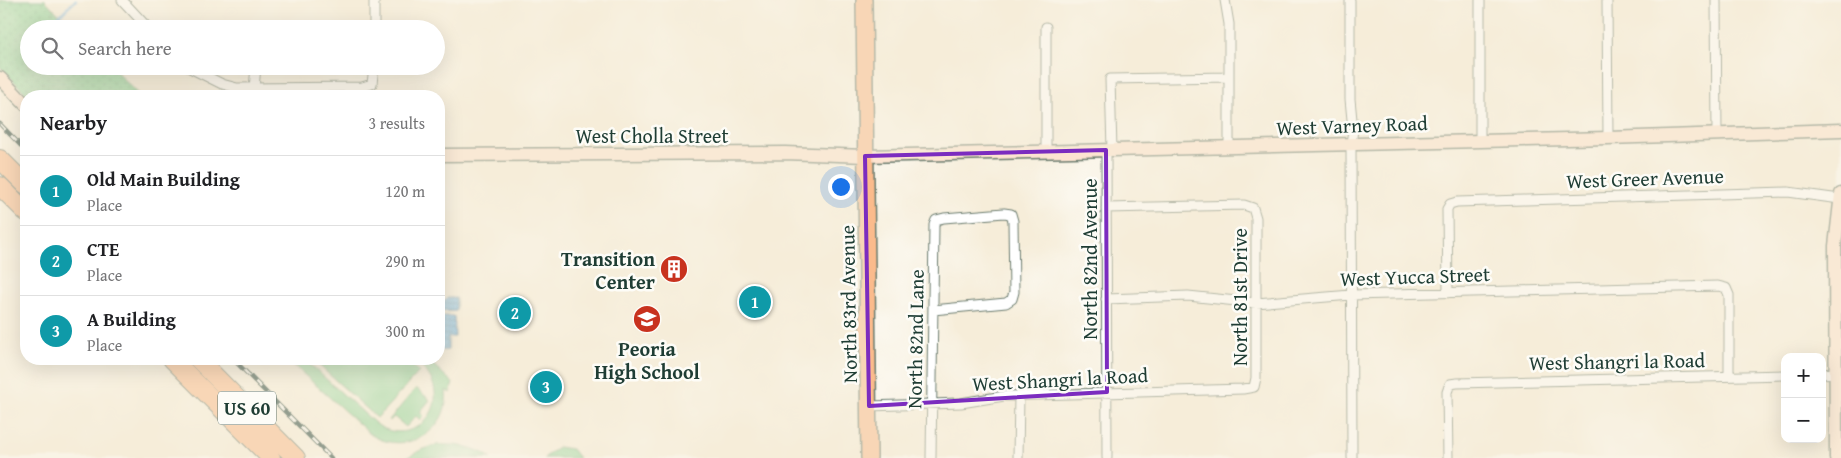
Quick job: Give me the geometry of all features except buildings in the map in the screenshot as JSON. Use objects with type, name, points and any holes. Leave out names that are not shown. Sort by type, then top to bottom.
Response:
[{"type":"highway","points":[[0,159],[20,179]]},
{"type":"highway","points":[[2,191],[20,207]]},
{"type":"highway","name":"US 60","points":[[178,365],[271,458]]},
{"type":"highway","name":"US 60","points":[[204,365],[296,458]]},
{"type":"main road","name":"North 83rd Avenue","points":[[864,0],[869,458]]},
{"type":"street","points":[[122,0],[141,20]]},
{"type":"street","points":[[374,0],[374,20]]},
{"type":"street","points":[[1225,0],[1229,24],[1229,148]]},
{"type":"street","points":[[1350,0],[1350,99],[1353,130],[1351,144],[1352,458]]},
{"type":"street","points":[[1480,0],[1480,141]]},
{"type":"street","points":[[1607,0],[1608,138]]},
{"type":"street","points":[[1716,0],[1717,135]]},
{"type":"street","points":[[1046,27],[1046,152]]},
{"type":"street","points":[[204,75],[222,84],[274,90]]},
{"type":"street","points":[[254,89],[255,75]]},
{"type":"street","points":[[334,90],[372,84],[373,75]]},
{"type":"street","name":"North 82nd Avenue","points":[[1107,458],[1106,208],[1110,79],[1229,76]]},
{"type":"street","points":[[0,78],[20,99]]},
{"type":"street","name":"West Varney Road","points":[[865,156],[1608,138],[1841,130]]},
{"type":"street","name":"West Cholla Street","points":[[445,155],[785,153],[865,156]]},
{"type":"street","points":[[2,191],[20,183]]},
{"type":"street","name":"West Greer Avenue","points":[[1448,293],[1448,209],[1450,204],[1466,201],[1788,192],[1840,196]]},
{"type":"street","points":[[1836,458],[1838,432],[1835,373],[1836,240],[1840,196]]},
{"type":"street","name":"North 81st Drive","points":[[1106,208],[1244,205],[1252,208],[1256,218],[1256,378],[1254,387]]},
{"type":"street","name":"North 82nd Lane","points":[[931,458],[934,225],[936,220],[1004,213],[1011,214],[1014,292],[1012,299],[1006,303],[933,310]]},
{"type":"street","name":"West Yucca Street","points":[[1106,299],[1188,296],[1256,303],[1351,295],[1718,286],[1726,288],[1728,296],[1729,376]]},
{"type":"street","points":[[1826,374],[1835,373]]},
{"type":"street","name":"West Shangri la Road","points":[[1448,458],[1447,392],[1450,384],[1781,375]]},
{"type":"street","name":"West Shangri la Road","points":[[869,406],[931,405],[1018,395],[1243,389],[1254,387]]},
{"type":"street","points":[[1018,395],[1018,458]]},
{"type":"highlighted area","points":[[1106,150],[1107,392],[869,406],[865,156]]},
{"type":"green space","points":[[0,0],[45,0],[64,20],[20,20],[20,75],[120,75],[134,90],[22,90],[0,67]]},
{"type":"green space","points":[[294,365],[311,365],[375,423],[387,430],[399,432],[411,430],[421,424],[429,415],[434,405],[435,392],[431,379],[418,365],[434,365],[453,383],[450,393],[446,390],[446,405],[441,418],[423,436],[397,443],[383,440],[370,434]]},
{"type":"green space","points":[[319,365],[411,365],[419,372],[377,418]]},
{"type":"green space","points":[[416,388],[430,400],[420,412],[424,416],[420,420],[416,416],[406,427],[394,417],[390,421],[389,420]]},
{"type":"green space","points":[[436,445],[465,447],[491,458],[406,458]]},
{"type":"green space","points":[[558,447],[572,449],[579,458],[544,458]]},
{"type":"water","points":[[447,298],[456,298],[456,311],[445,312],[445,300]]},
{"type":"water","points":[[445,316],[454,316],[455,337],[448,337],[448,350],[445,350]]},
{"type":"waterway","points":[[55,20],[76,0]]},
{"type":"railway","points":[[0,124],[20,145]]},
{"type":"railway","points":[[239,365],[331,458]]},
{"type":"place","name":"Transition Center","points":[[674,269]]},
{"type":"place","name":"Old Main Building","points":[[755,302]]},
{"type":"place","name":"CTE","points":[[515,313]]},
{"type":"place","name":"Peoria High School","points":[[647,319]]},
{"type":"place","name":"A Building","points":[[546,387]]}]
